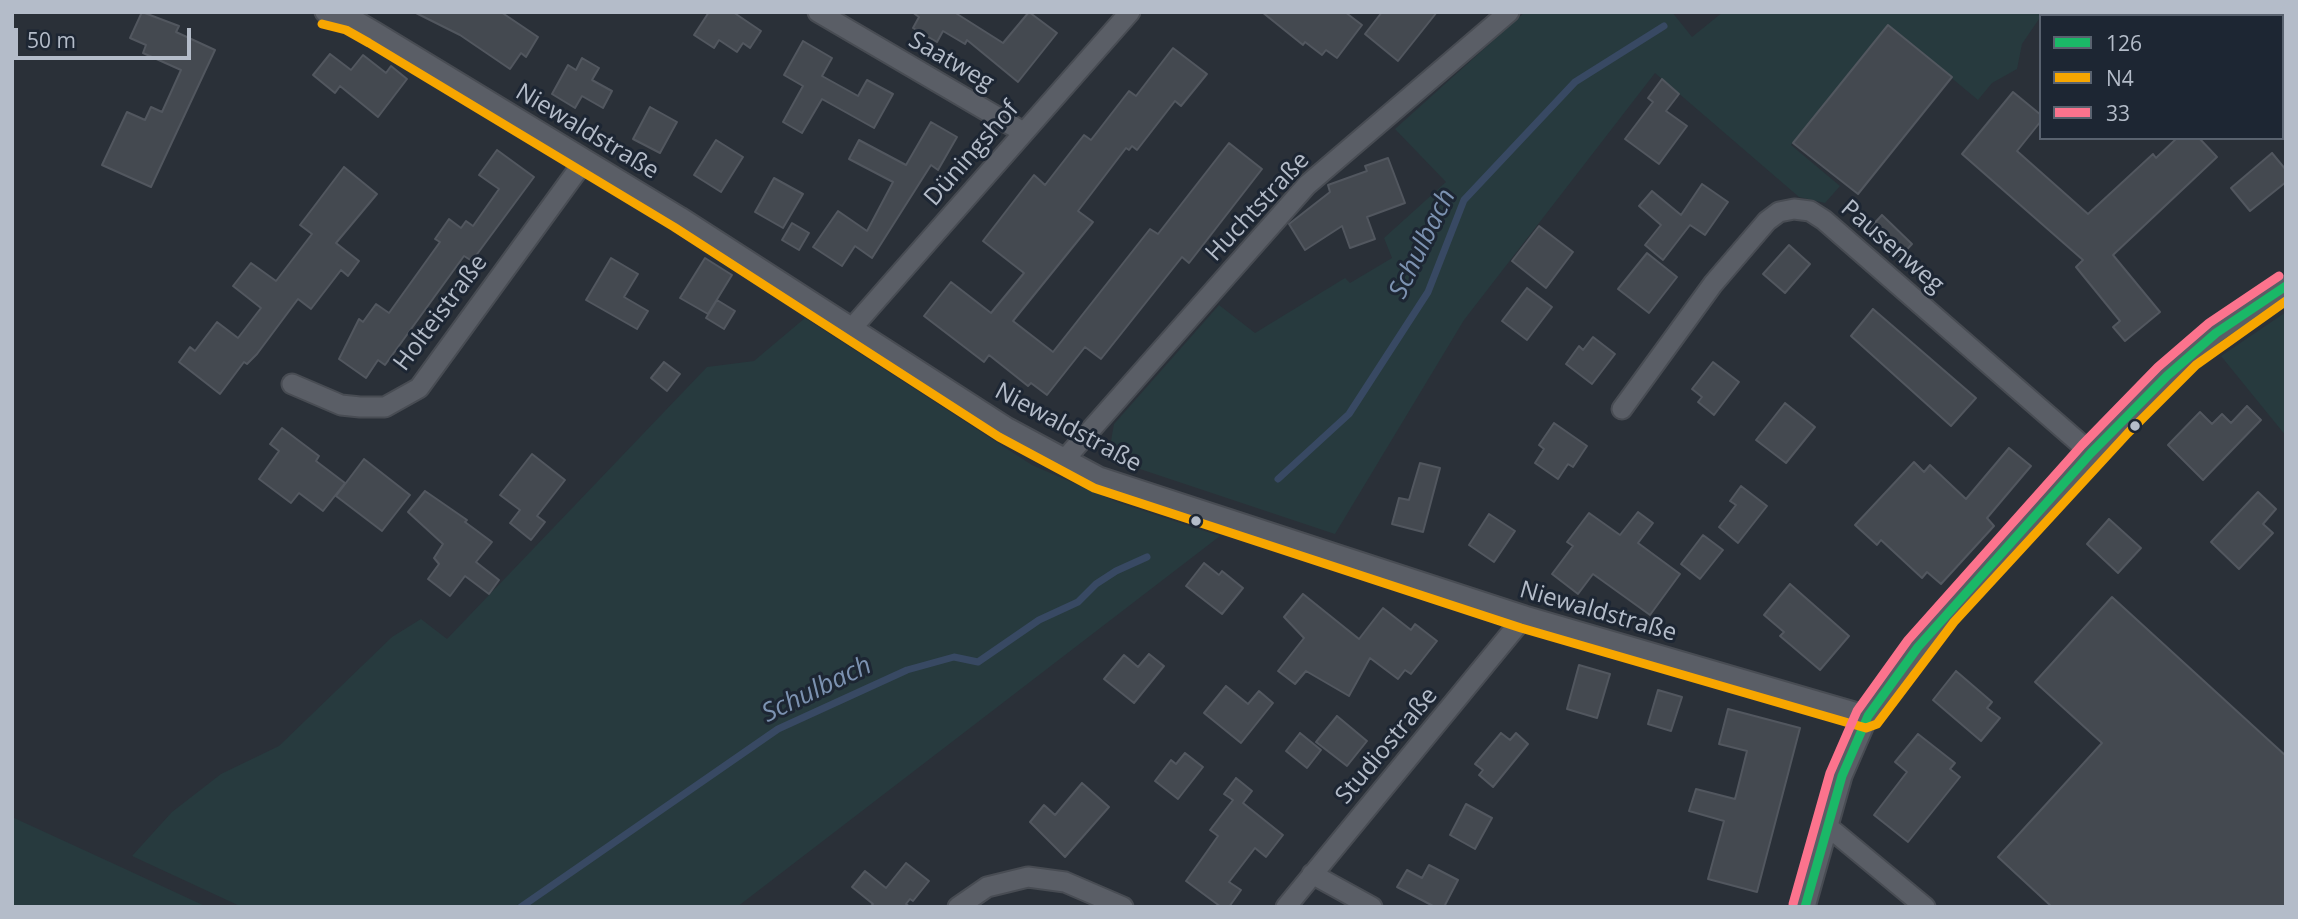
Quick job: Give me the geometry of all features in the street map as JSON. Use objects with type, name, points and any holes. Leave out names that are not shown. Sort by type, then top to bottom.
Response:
[{"type":"street","name":"Niewaldstraße","points":[[325,12],[351,18],[585,160],[1006,427],[1065,460],[1131,490],[1525,616],[1868,716]]},
{"type":"street","name":"Saatweg","points":[[818,12],[1023,132]]},
{"type":"street","name":"Düningshof","points":[[852,328],[1130,12]]},
{"type":"street","name":"Huchtstraße","points":[[1065,460],[1307,185],[1509,12]]},
{"type":"street","name":"Holteistraße","points":[[292,384],[341,405],[360,407],[385,407],[419,388],[585,160]]},
{"type":"street","name":"Pausenweg","points":[[1622,409],[1740,252],[1767,221],[1779,212],[1794,209],[1810,211],[1824,220],[2091,453]]},
{"type":"street","points":[[1805,907],[1842,776],[1868,716],[1945,614],[2091,453],[2188,356],[2286,286]]},
{"type":"street","name":"Studiostraße","points":[[1286,907],[1525,616]]},
{"type":"street","points":[[1826,825],[1925,907]]},
{"type":"street","points":[[1312,874],[1371,907]]},
{"type":"street","points":[[958,907],[988,887],[1028,877],[1065,883],[1123,907]]},
{"type":"green space","points":[[1525,12],[1672,12],[1692,37],[1723,12],[2048,12],[2039,14],[2039,19],[2022,44],[2017,69],[1992,83],[1978,100],[1888,25],[1791,145],[1840,186],[1825,203],[1799,197],[1655,73],[1464,320],[1335,534],[1125,464],[1111,441],[1114,424],[1219,305],[1255,333],[1345,278],[1350,283],[1392,258],[1384,238],[1446,182],[1395,129]]},
{"type":"green space","points":[[2091,12],[2278,14],[2093,14]]},
{"type":"green space","points":[[2284,20],[2286,21],[2286,130],[2284,128]]},
{"type":"green space","points":[[2286,312],[2286,436],[2221,356]]},
{"type":"green space","points":[[805,318],[1032,465],[1117,502],[1220,536],[737,907],[242,907],[132,856],[172,812],[221,774],[279,746],[392,637],[421,619],[447,639],[707,367],[754,361]]},
{"type":"green space","points":[[12,817],[123,868],[207,907],[12,907]]},
{"type":"building","points":[[142,12],[179,26],[176,32],[215,50],[151,187],[102,165],[127,112],[145,120],[151,107],[162,112],[181,70],[143,53],[146,45],[130,38]]},
{"type":"building","points":[[414,12],[501,12],[538,37],[526,57],[521,53],[510,69],[460,35]]},
{"type":"building","points":[[709,12],[733,12],[761,31],[750,48],[743,43],[737,52],[719,40],[714,48],[694,35]]},
{"type":"building","points":[[912,12],[954,12],[1003,43],[1029,12],[1057,33],[1018,82],[967,40],[965,44],[943,31],[937,42],[913,28],[919,17]]},
{"type":"building","points":[[1262,12],[1345,12],[1362,25],[1337,58],[1326,50],[1322,55],[1305,42],[1303,45]]},
{"type":"building","points":[[1382,12],[1437,12],[1398,61],[1365,34]]},
{"type":"building","points":[[1888,25],[1952,77],[1858,194],[1793,143]]},
{"type":"building","points":[[803,41],[832,58],[822,76],[858,96],[867,80],[893,94],[874,128],[822,99],[802,133],[783,122],[803,86],[784,75]]},
{"type":"building","points":[[1173,48],[1207,74],[1181,106],[1175,101],[1137,150],[1132,146],[1129,150],[1126,148],[1078,211],[1093,222],[1013,321],[1053,352],[1150,229],[1158,234],[1229,143],[1262,169],[1189,263],[1182,257],[1101,359],[1085,347],[1047,395],[1031,383],[1028,386],[989,355],[984,362],[924,316],[951,282],[991,313],[1024,273],[983,241],[1034,175],[1045,185],[1084,135],[1091,140],[1129,91],[1136,96]]},
{"type":"building","points":[[330,54],[351,70],[363,55],[386,73],[391,66],[407,79],[378,117],[340,86],[335,93],[313,75]]},
{"type":"building","points":[[582,58],[599,68],[592,80],[612,91],[603,108],[582,96],[575,108],[552,94],[568,65],[576,70]]},
{"type":"building","points":[[1662,79],[1679,94],[1666,111],[1687,126],[1659,164],[1625,139],[1653,102],[1648,98]]},
{"type":"building","points":[[2013,92],[2039,113],[2039,124],[2017,151],[2088,214],[2153,154],[2156,158],[2175,140],[2201,140],[2217,157],[2113,255],[2160,312],[2125,341],[2113,327],[2120,321],[2076,267],[2083,260],[1962,154]]},
{"type":"building","points":[[650,107],[677,122],[660,153],[633,139]]},
{"type":"building","points":[[931,122],[957,137],[938,170],[931,165],[872,258],[855,246],[842,266],[813,247],[838,211],[867,231],[893,182],[849,159],[859,140],[906,165]]},
{"type":"building","points":[[716,140],[743,157],[721,192],[694,175]]},
{"type":"building","points":[[497,150],[534,177],[472,261],[464,256],[385,365],[378,360],[366,378],[339,359],[359,319],[363,322],[376,304],[389,313],[440,242],[435,239],[449,219],[461,228],[466,221],[473,226],[499,189],[479,175]]},
{"type":"building","points":[[2272,153],[2286,170],[2286,182],[2250,211],[2231,188]]},
{"type":"building","points":[[1388,158],[1405,203],[1367,217],[1375,239],[1350,248],[1342,226],[1305,250],[1289,224],[1330,192],[1328,185],[1367,171],[1365,166]]},
{"type":"building","points":[[344,167],[377,194],[336,243],[359,261],[348,276],[341,270],[311,309],[298,299],[257,354],[247,364],[244,362],[220,394],[179,362],[190,347],[195,351],[217,322],[238,338],[261,308],[233,286],[251,263],[276,281],[312,234],[300,225]]},
{"type":"building","points":[[774,178],[803,194],[783,228],[755,212]]},
{"type":"building","points":[[1702,184],[1728,202],[1705,235],[1690,225],[1663,260],[1645,245],[1661,225],[1639,206],[1652,191],[1681,215]]},
{"type":"building","points":[[1882,215],[1912,244],[1900,257],[1870,228]]},
{"type":"building","points":[[792,223],[809,233],[799,250],[782,240]]},
{"type":"building","points":[[1539,226],[1573,252],[1546,288],[1512,261]]},
{"type":"building","points":[[1789,245],[1810,264],[1785,293],[1763,274]]},
{"type":"building","points":[[1647,253],[1677,277],[1649,313],[1618,289]]},
{"type":"building","points":[[611,258],[638,274],[624,297],[648,311],[637,329],[586,300]]},
{"type":"building","points":[[705,258],[732,275],[708,314],[680,298]]},
{"type":"building","points":[[1527,288],[1552,307],[1527,340],[1502,321]]},
{"type":"building","points":[[717,300],[735,311],[724,329],[706,318]]},
{"type":"building","points":[[1873,309],[1976,398],[1951,426],[1851,336]]},
{"type":"building","points":[[1593,337],[1615,354],[1592,384],[1566,364],[1579,346],[1583,350]]},
{"type":"building","points":[[664,362],[680,374],[667,391],[651,378]]},
{"type":"building","points":[[1713,362],[1739,382],[1714,415],[1698,402],[1702,397],[1692,389]]},
{"type":"building","points":[[1785,403],[1815,427],[1786,463],[1756,440]]},
{"type":"building","points":[[2247,406],[2261,420],[2203,480],[2168,445],[2200,412],[2212,424],[2222,414],[2231,423]]},
{"type":"building","points":[[1554,423],[1587,446],[1573,467],[1568,464],[1558,479],[1535,463],[1544,449],[1539,445]]},
{"type":"building","points":[[282,428],[319,456],[316,461],[345,483],[323,511],[299,493],[291,503],[259,479],[279,451],[270,444]]},
{"type":"building","points":[[2009,448],[2031,466],[1987,518],[1994,526],[1941,584],[1927,572],[1922,578],[1881,540],[1877,545],[1855,525],[1914,462],[1924,472],[1930,465],[1966,499]]},
{"type":"building","points":[[532,454],[565,480],[537,516],[545,522],[531,540],[510,523],[520,510],[500,495]]},
{"type":"building","points":[[364,459],[410,495],[382,531],[336,496]]},
{"type":"building","points":[[1420,463],[1440,468],[1423,532],[1392,524],[1399,498],[1409,500]]},
{"type":"building","points":[[1741,486],[1767,506],[1738,543],[1719,527],[1736,505],[1730,501]]},
{"type":"building","points":[[425,491],[467,520],[465,522],[492,542],[476,562],[499,580],[489,594],[465,576],[450,596],[428,579],[439,564],[434,558],[443,544],[408,512]]},
{"type":"building","points":[[2258,492],[2276,509],[2263,524],[2273,533],[2239,569],[2211,542]]},
{"type":"building","points":[[1638,512],[1653,523],[1638,543],[1680,574],[1650,615],[1593,574],[1578,594],[1552,574],[1573,546],[1567,542],[1589,513],[1620,535]]},
{"type":"building","points":[[1489,514],[1515,531],[1494,562],[1469,545]]},
{"type":"building","points":[[2109,519],[2141,548],[2118,573],[2087,544]]},
{"type":"building","points":[[1703,535],[1723,550],[1700,579],[1681,564]]},
{"type":"building","points":[[1204,563],[1219,575],[1222,571],[1243,588],[1222,614],[1186,586]]},
{"type":"building","points":[[1790,584],[1849,636],[1820,670],[1780,636],[1784,632],[1764,615]]},
{"type":"building","points":[[1303,594],[1359,639],[1383,608],[1411,630],[1415,624],[1437,641],[1411,674],[1405,670],[1398,679],[1370,658],[1349,696],[1306,671],[1295,684],[1278,671],[1304,638],[1284,617]]},
{"type":"building","points":[[2112,597],[2286,756],[2286,907],[2052,907],[1998,857],[2102,743],[2035,682]]},
{"type":"building","points":[[1149,654],[1164,666],[1134,703],[1104,679],[1124,655],[1138,667]]},
{"type":"building","points":[[1579,665],[1610,674],[1597,718],[1567,709]]},
{"type":"building","points":[[1956,671],[1992,702],[1987,708],[2000,718],[1981,741],[1933,700]]},
{"type":"building","points":[[1226,686],[1248,704],[1259,691],[1273,703],[1241,743],[1204,713]]},
{"type":"building","points":[[1658,690],[1682,697],[1671,731],[1648,724]]},
{"type":"building","points":[[1728,709],[1800,728],[1757,892],[1708,879],[1724,821],[1689,811],[1696,789],[1735,799],[1747,751],[1719,744]]},
{"type":"building","points":[[1337,716],[1367,741],[1347,766],[1316,742]]},
{"type":"building","points":[[1300,733],[1321,750],[1307,768],[1286,751]]},
{"type":"building","points":[[1501,733],[1510,740],[1516,733],[1528,744],[1493,787],[1479,775],[1483,770],[1475,764]]},
{"type":"building","points":[[1918,734],[1955,763],[1950,769],[1960,777],[1908,842],[1874,815],[1907,772],[1895,762]]},
{"type":"building","points":[[1185,753],[1203,767],[1178,799],[1155,781],[1171,760],[1176,764]]},
{"type":"building","points":[[1236,778],[1252,791],[1243,803],[1283,835],[1266,857],[1255,848],[1229,882],[1241,890],[1229,907],[1221,907],[1186,881],[1218,836],[1210,830],[1233,800],[1224,794]]},
{"type":"building","points":[[1082,783],[1109,807],[1065,857],[1030,822],[1044,805],[1055,815]]},
{"type":"building","points":[[1466,804],[1492,818],[1475,849],[1450,835]]},
{"type":"building","points":[[906,863],[929,881],[913,901],[910,899],[906,904],[910,907],[870,907],[873,904],[852,887],[865,871],[886,888]]},
{"type":"building","points":[[1429,865],[1458,880],[1444,907],[1435,907],[1397,887],[1407,870],[1422,878]]},
{"type":"waterway","name":"Schulbach","points":[[1278,479],[1349,414],[1428,292],[1464,200],[1575,82],[1664,26]]},
{"type":"waterway","name":"Schulbach","points":[[521,907],[778,729],[907,670],[954,657],[978,662],[1039,620],[1078,602],[1096,584],[1116,571],[1147,557]]},
{"type":"transit line","name":"N4","points":[[322,24],[346,30],[369,43],[674,227],[999,437],[1094,488],[1521,628],[1866,728],[1877,724],[1954,622],[2128,433],[2196,365],[2286,301]]},
{"type":"transit line","name":"33","points":[[1793,904],[1830,773],[1857,711],[1908,640],[2082,445],[2158,367],[2209,323],[2279,276]]},
{"type":"transit line","name":"126","points":[[1805,907],[1842,776],[1868,716],[1918,647],[2091,453],[2167,376],[2216,333],[2286,286]]}]
